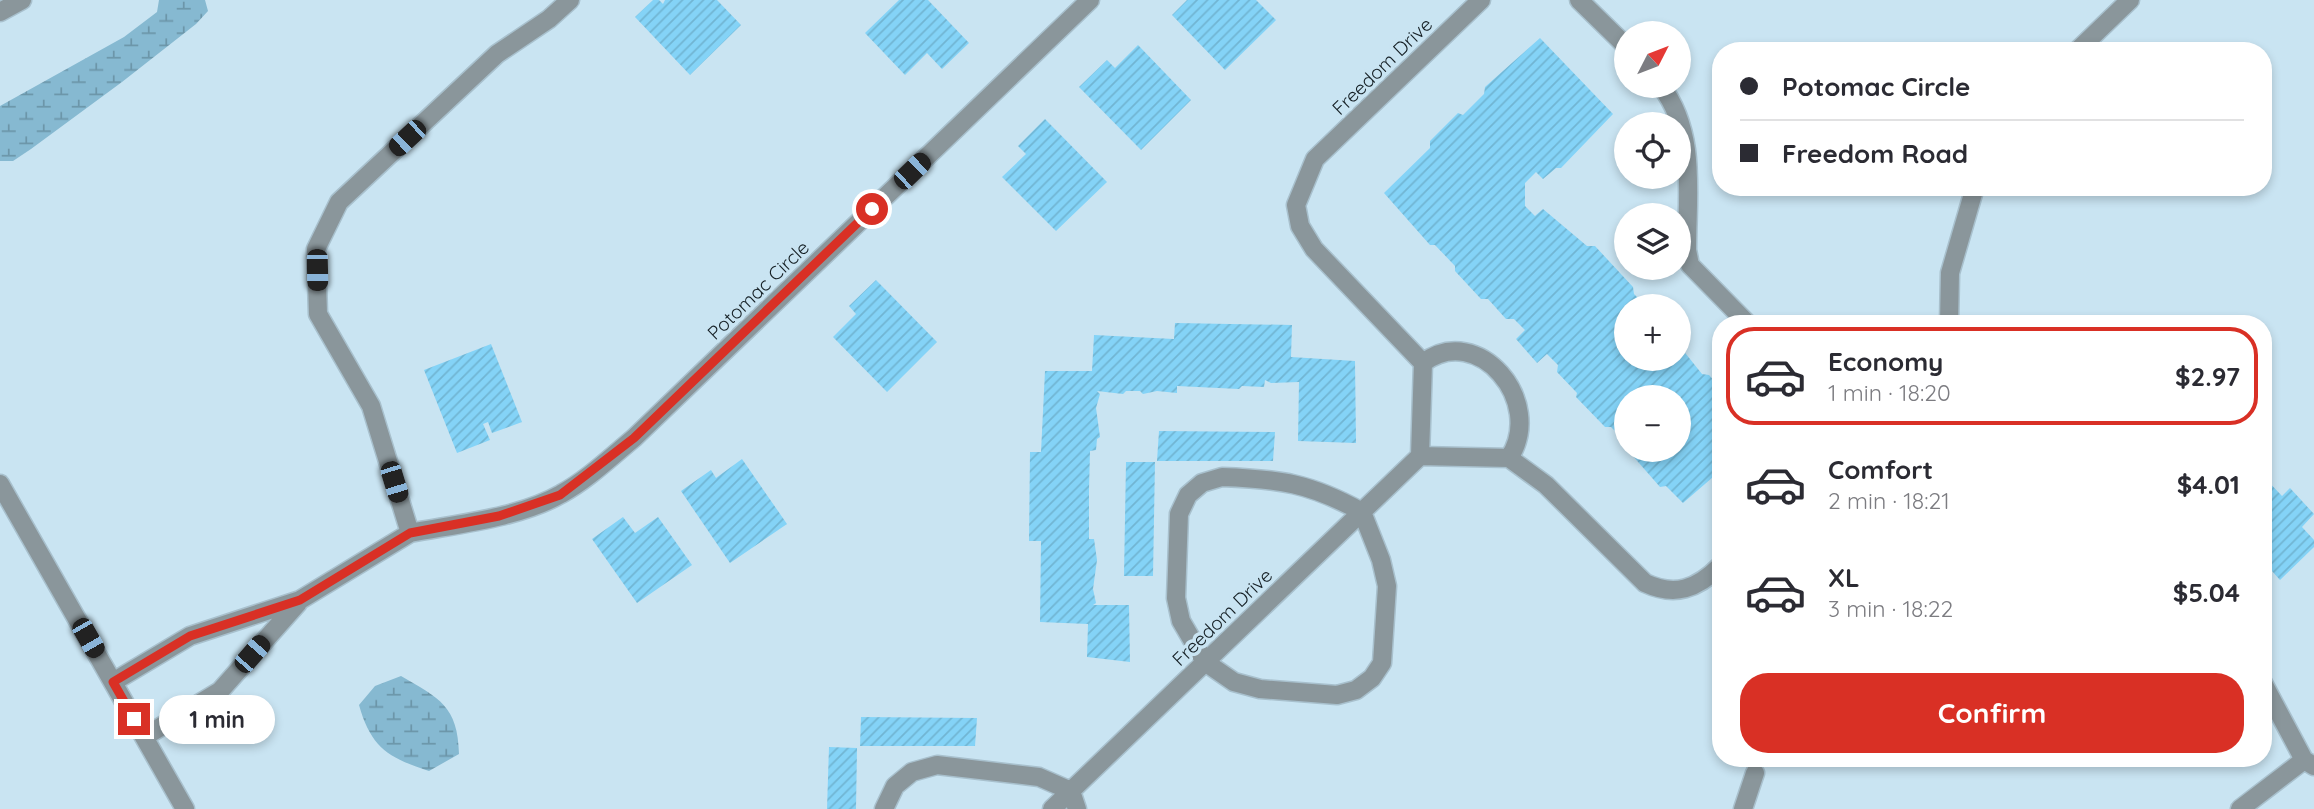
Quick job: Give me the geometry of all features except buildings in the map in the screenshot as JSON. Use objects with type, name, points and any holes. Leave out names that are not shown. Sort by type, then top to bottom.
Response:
[{"type":"street","points":[[0,12],[22,0]]},
{"type":"street","points":[[410,533],[371,406],[317,314],[316,248],[339,202],[496,54],[549,19],[570,0]]},
{"type":"street","name":"Potomac Circle","points":[[113,682],[190,636],[300,600],[410,533],[499,516],[560,495],[585,478],[634,438],[1090,0]]},
{"type":"street","name":"Freedom Drive","points":[[1423,363],[1314,249],[1300,226],[1296,205],[1315,159],[1481,0]]},
{"type":"street","points":[[1579,0],[1614,34]]},
{"type":"street","points":[[2086,42],[2130,0]]},
{"type":"street","points":[[1668,98],[1681,122],[1687,149],[1687,250],[1690,265],[1739,315]]},
{"type":"street","points":[[1949,315],[1950,273],[1972,196]]},
{"type":"street","points":[[1509,458],[1517,445],[1521,426],[1519,403],[1512,386],[1499,370],[1483,359],[1466,354],[1433,356],[1423,363],[1420,456],[1509,458],[1546,485],[1645,583],[1663,591],[1682,591],[1712,575]]},
{"type":"street","name":"Freedom Drive","points":[[1052,809],[1420,456]]},
{"type":"street","points":[[1222,477],[1278,479],[1313,489],[1362,512],[1381,560],[1387,586],[1382,663],[1372,678],[1356,690],[1337,695],[1261,689],[1234,682],[1205,662],[1181,621],[1175,598],[1179,513],[1188,495],[1202,482],[1222,477]]},
{"type":"street","points":[[0,484],[185,809]]},
{"type":"street","name":"Potomac Circle","points":[[144,737],[220,691],[300,600]]},
{"type":"street","points":[[2240,809],[2309,763],[2272,699]]},
{"type":"street","points":[[884,809],[895,786],[912,772],[937,765],[1038,777],[1071,791],[1077,809]]},
{"type":"street","points":[[1743,809],[1755,773]]},
{"type":"green space","points":[[159,0],[205,0],[208,11],[196,24],[122,82],[31,149],[13,161],[0,161],[0,106],[124,37],[157,12]]},
{"type":"green space","points":[[401,676],[444,705],[455,725],[459,754],[429,771],[392,756],[384,749],[369,732],[359,705],[375,686]]},
{"type":"route","points":[[134,719],[113,682],[190,636],[300,600],[410,533],[499,516],[560,495],[585,478],[634,438],[872,209]]}]
